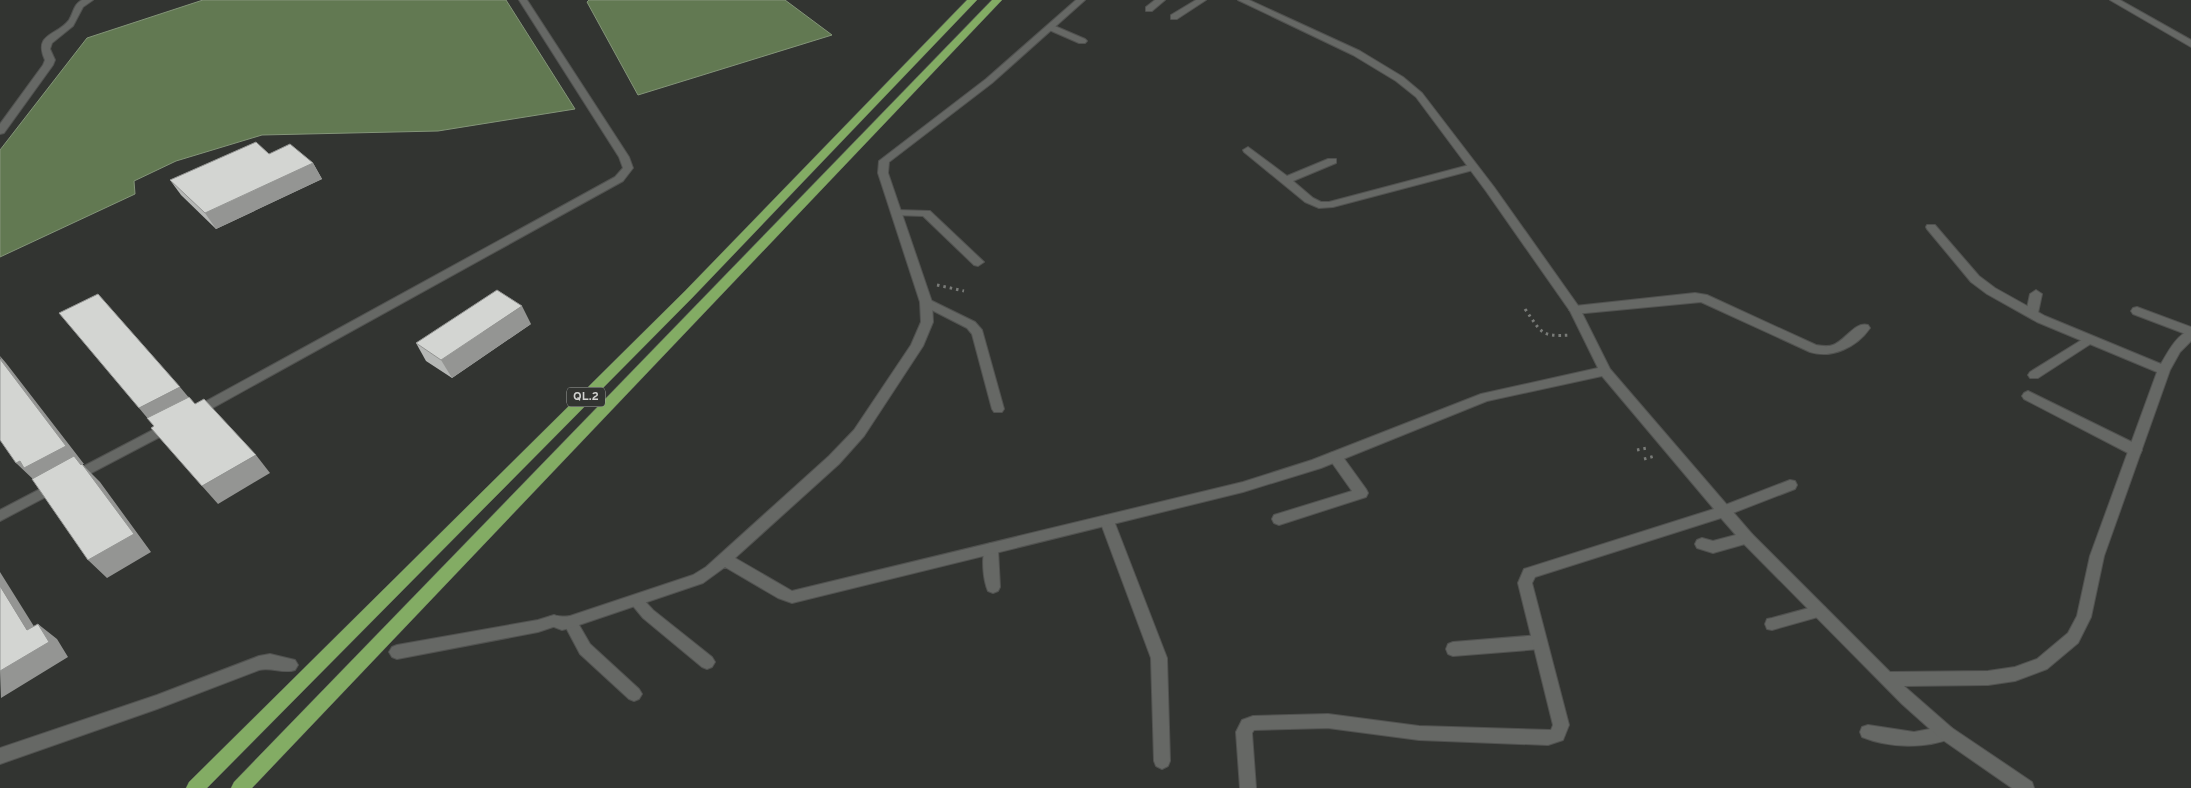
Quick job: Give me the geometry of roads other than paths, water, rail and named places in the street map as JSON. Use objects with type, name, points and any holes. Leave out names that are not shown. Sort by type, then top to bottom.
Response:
[{"type":"highway","name":"QL.2","points":[[195,788],[689,294],[972,0]]},
{"type":"highway","name":"QL.2","points":[[240,788],[997,0]]},
{"type":"street","points":[[0,131],[48,65],[50,60],[45,49],[47,43],[72,22],[77,7],[89,0]]},
{"type":"street","points":[[0,516],[264,375],[619,179],[628,168],[624,157],[523,0]]},
{"type":"street","points":[[397,652],[554,622],[562,624],[698,579],[724,559],[834,460],[859,433],[917,346],[928,322],[926,302],[883,173],[884,161],[989,81],[1081,0]]},
{"type":"street","points":[[1149,9],[1161,0]]},
{"type":"street","points":[[1174,18],[1202,0]]},
{"type":"street","points":[[1242,0],[1344,46],[1405,83],[1420,95],[1575,310],[1605,371],[1747,538],[1888,679],[1946,733],[2026,788]]},
{"type":"street","points":[[2114,0],[2191,44]]},
{"type":"street","points":[[1050,27],[1082,41]]},
{"type":"street","points":[[1248,150],[1309,200],[1319,205],[1329,205],[1473,167]]},
{"type":"street","points":[[1285,181],[1332,160]]},
{"type":"street","points":[[896,214],[926,213],[978,262]]},
{"type":"street","points":[[1931,227],[1975,279],[1990,291],[2088,340],[2164,370]]},
{"type":"street","points":[[2032,313],[2036,294]]},
{"type":"street","points":[[1575,310],[1695,297],[1703,298],[1814,349],[1824,351],[1838,349],[1864,328]]},
{"type":"street","points":[[926,302],[971,325],[978,333],[998,409]]},
{"type":"street","points":[[1888,679],[1988,678],[2015,674],[2042,664],[2073,638],[2084,617],[2097,556],[2164,370],[2176,350],[2191,333],[2168,322],[2153,320],[2137,311]]},
{"type":"street","points":[[2034,375],[2088,340]]},
{"type":"street","points":[[724,559],[792,598],[1243,488],[1335,457],[1485,397],[1605,371]]},
{"type":"street","points":[[2028,396],[2135,450]]},
{"type":"street","points":[[1279,518],[1361,493],[1335,457]]},
{"type":"street","points":[[1248,788],[1244,732],[1248,725],[1253,723],[1328,722],[1419,733],[1548,738],[1557,735],[1561,725],[1525,583],[1529,573],[1725,511],[1790,485]]},
{"type":"street","points":[[1107,521],[1159,658],[1162,761]]},
{"type":"street","points":[[1702,544],[1714,547],[1747,538]]},
{"type":"street","points":[[992,549],[991,571],[993,587]]},
{"type":"street","points":[[636,601],[648,614],[707,662]]},
{"type":"street","points":[[1772,624],[1820,611]]},
{"type":"street","points":[[570,622],[585,649],[634,694]]},
{"type":"street","points":[[1453,649],[1540,642]]},
{"type":"street","points":[[0,756],[157,702],[259,663],[270,661],[290,665]]},
{"type":"street","points":[[1868,732],[1914,739],[1946,733]]}]
